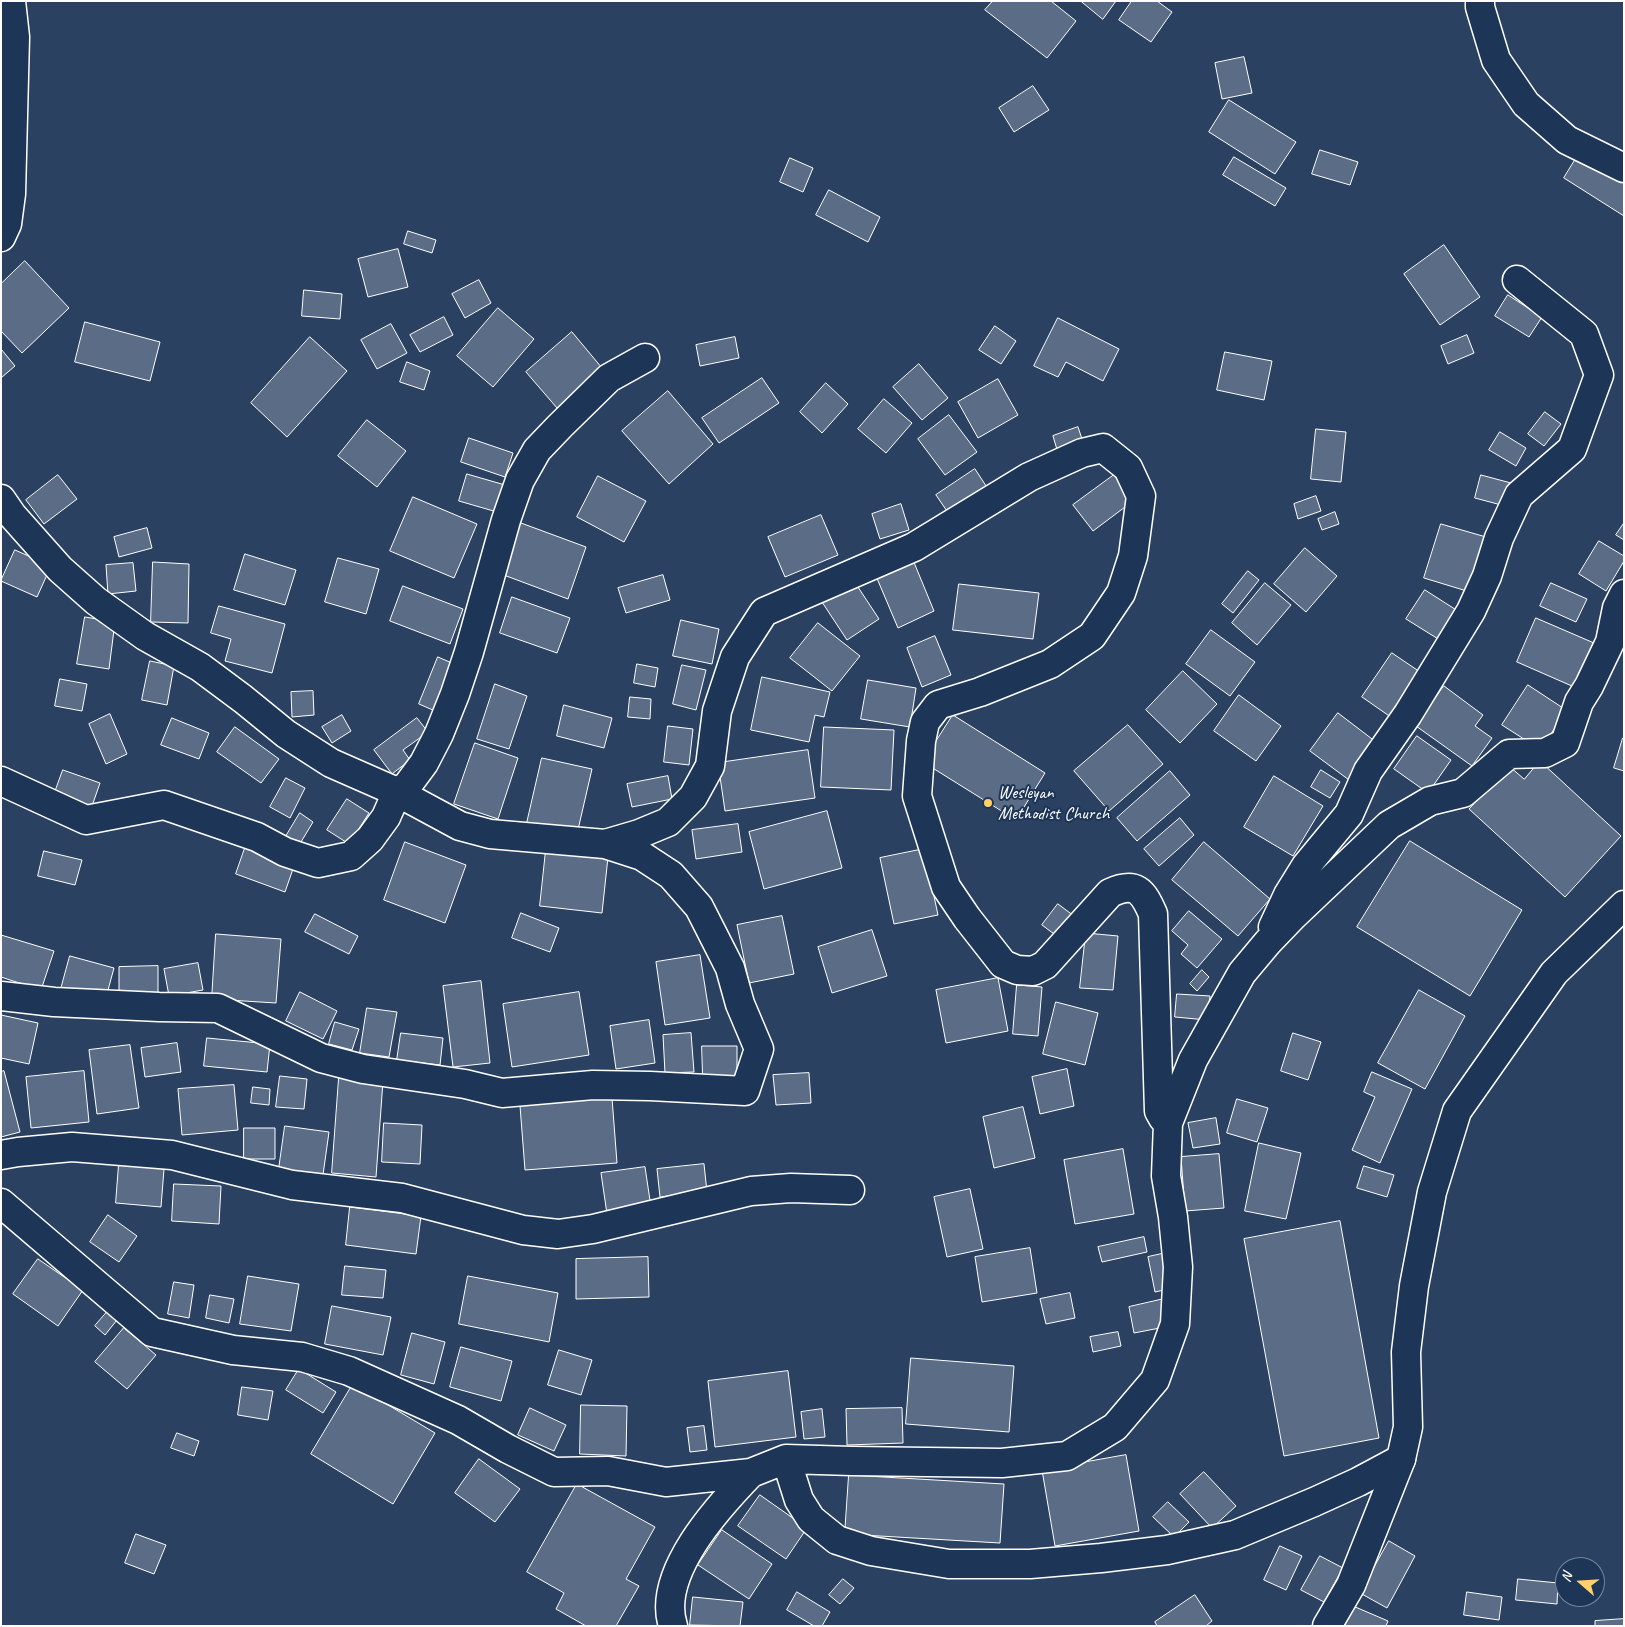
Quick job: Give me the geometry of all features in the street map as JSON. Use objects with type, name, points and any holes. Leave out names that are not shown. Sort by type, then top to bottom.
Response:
[{"type":"main road","points":[[1,237],[7,224],[11,194],[14,38],[11,1]]},
{"type":"main road","points":[[1480,1],[1496,60],[1526,104],[1567,140],[1624,168]]},
{"type":"main road","points":[[1268,942],[1275,920],[1301,874],[1349,814],[1368,771],[1408,714],[1472,610],[1499,538],[1519,495],[1572,449],[1599,375],[1584,334],[1517,280]]},
{"type":"main road","points":[[1,781],[86,820],[164,805],[257,838],[285,852],[318,863],[351,856],[370,839],[386,817],[397,792],[407,786],[424,763],[439,734],[456,694],[506,520],[520,480],[537,450],[609,378],[645,358]]},
{"type":"main road","points":[[605,844],[639,834],[668,822],[693,797],[710,766],[717,711],[735,657],[764,612],[914,547],[1029,477],[1082,454],[1103,448],[1128,468],[1141,496],[1134,556],[1121,593],[1092,636],[1050,664],[980,692],[938,705],[925,722],[921,741],[917,796],[946,886],[967,918],[1003,964],[1017,970],[1032,971],[1045,965],[1110,893],[1123,887],[1134,888],[1146,898],[1153,914],[1158,1111],[1168,1123]]},
{"type":"main road","points":[[1,499],[12,515],[60,569],[96,601],[145,636],[200,667],[286,734],[331,762],[397,792],[460,826],[490,834],[605,844],[642,856],[671,874],[699,907],[730,968],[740,1004],[759,1049],[745,1091],[650,1086],[593,1086],[502,1093],[465,1084],[363,1069],[321,1058],[218,1008],[159,1008],[54,1002],[1,996]]},
{"type":"main road","points":[[1,1203],[152,1332],[233,1350],[302,1357],[350,1371],[458,1420],[508,1449],[554,1472],[608,1471],[666,1482],[750,1472],[786,1459],[862,1462],[1002,1462],[1066,1456],[1115,1427],[1155,1380],[1175,1324],[1178,1267],[1173,1217],[1166,1176],[1168,1123],[1193,1060],[1242,973],[1293,916],[1389,825],[1430,801],[1463,793],[1509,754],[1545,753],[1565,743],[1579,702],[1589,686],[1610,642],[1617,608],[1624,594]]},
{"type":"main road","points":[[1328,1626],[1351,1585],[1401,1459],[1408,1427],[1406,1352],[1414,1286],[1432,1192],[1457,1111],[1554,973],[1624,906]]},
{"type":"main road","points":[[1,1155],[72,1147],[172,1155],[292,1185],[402,1198],[523,1230],[558,1234],[593,1229],[751,1192],[791,1188],[850,1190]]},
{"type":"main road","points":[[786,1459],[799,1500],[811,1519],[837,1540],[872,1551],[949,1564],[1030,1564],[1167,1550],[1235,1534],[1340,1490],[1401,1459]]},
{"type":"main road","points":[[673,1626],[670,1596],[680,1570],[697,1536],[722,1503],[750,1472]]},
{"type":"building","points":[[993,1],[1051,1],[1076,21],[1047,58],[985,10]]},
{"type":"building","points":[[1081,1],[1116,1],[1103,19]]},
{"type":"building","points":[[1132,1],[1157,1],[1172,12],[1151,42],[1119,20]]},
{"type":"building","points":[[1244,57],[1252,93],[1222,99],[1215,63]]},
{"type":"building","points":[[1033,86],[1049,110],[1014,132],[999,108]]},
{"type":"building","points":[[1229,100],[1296,142],[1275,174],[1209,132]]},
{"type":"building","points":[[1320,150],[1358,162],[1350,185],[1312,174]]},
{"type":"building","points":[[1580,152],[1624,180],[1624,216],[1564,178]]},
{"type":"building","points":[[1234,157],[1286,188],[1275,206],[1223,175]]},
{"type":"building","points":[[790,158],[813,168],[803,192],[780,182]]},
{"type":"building","points":[[829,190],[880,217],[868,242],[816,215]]},
{"type":"building","points":[[408,231],[436,240],[432,253],[404,244]]},
{"type":"building","points":[[1444,245],[1480,297],[1440,325],[1404,274]]},
{"type":"building","points":[[398,249],[408,287],[368,297],[358,259]]},
{"type":"building","points":[[25,261],[69,308],[22,353],[1,331],[1,284]]},
{"type":"building","points":[[479,280],[491,303],[465,318],[452,294]]},
{"type":"building","points":[[304,290],[342,294],[340,319],[302,316]]},
{"type":"building","points":[[1508,295],[1542,317],[1529,337],[1495,316]]},
{"type":"building","points":[[498,308],[534,339],[493,387],[457,356]]},
{"type":"building","points":[[444,317],[453,335],[420,352],[410,335]]},
{"type":"building","points":[[1058,318],[1119,349],[1103,381],[1066,362],[1058,377],[1034,366]]},
{"type":"building","points":[[85,322],[160,342],[150,381],[75,362]]},
{"type":"building","points":[[391,324],[407,353],[377,369],[361,340]]},
{"type":"building","points":[[995,326],[1016,341],[1001,364],[979,350]]},
{"type":"building","points":[[572,332],[602,368],[557,408],[526,372]]},
{"type":"building","points":[[1467,335],[1474,353],[1448,364],[1441,346]]},
{"type":"building","points":[[310,337],[347,371],[287,437],[251,403]]},
{"type":"building","points":[[735,337],[739,358],[700,366],[696,345]]},
{"type":"building","points":[[1,349],[15,366],[1,378]]},
{"type":"building","points":[[1225,352],[1272,361],[1264,400],[1217,390]]},
{"type":"building","points":[[407,362],[430,371],[424,390],[400,382]]},
{"type":"building","points":[[919,364],[948,398],[922,420],[893,387]]},
{"type":"building","points":[[762,378],[779,403],[719,443],[702,418]]},
{"type":"building","points":[[998,379],[1018,415],[978,438],[958,402]]},
{"type":"building","points":[[826,383],[848,404],[822,433],[800,412]]},
{"type":"building","points":[[668,391],[713,444],[669,484],[622,431]]},
{"type":"building","points":[[884,399],[912,423],[886,453],[858,429]]},
{"type":"building","points":[[1545,412],[1561,424],[1544,446],[1528,434]]},
{"type":"building","points":[[949,415],[977,452],[945,475],[918,439]]},
{"type":"building","points":[[367,420],[406,451],[377,487],[338,456]]},
{"type":"building","points":[[1078,427],[1084,445],[1058,453],[1053,436]]},
{"type":"building","points":[[1316,429],[1346,432],[1341,482],[1311,479]]},
{"type":"building","points":[[1500,432],[1526,448],[1516,466],[1489,450]]},
{"type":"building","points":[[469,438],[513,453],[505,477],[461,462]]},
{"type":"building","points":[[975,469],[990,492],[951,517],[936,495]]},
{"type":"building","points":[[467,474],[505,485],[497,512],[459,501]]},
{"type":"building","points":[[58,475],[77,499],[44,524],[26,500]]},
{"type":"building","points":[[1114,475],[1133,501],[1093,531],[1073,505]]},
{"type":"building","points":[[1481,475],[1511,483],[1505,506],[1475,498]]},
{"type":"building","points":[[598,476],[646,501],[624,542],[577,517]]},
{"type":"building","points":[[1316,496],[1321,511],[1298,519],[1294,504]]},
{"type":"building","points":[[413,497],[477,524],[454,578],[390,551]]},
{"type":"building","points":[[901,504],[909,530],[880,539],[872,514]]},
{"type":"building","points":[[1335,512],[1339,524],[1322,530],[1318,519]]},
{"type":"building","points":[[821,515],[838,555],[785,577],[768,537]]},
{"type":"building","points":[[521,523],[586,547],[568,599],[501,574]]},
{"type":"building","points":[[1624,523],[1624,540],[1616,535]]},
{"type":"building","points":[[1441,524],[1486,537],[1470,592],[1424,578]]},
{"type":"building","points":[[147,528],[152,548],[119,557],[114,537]]},
{"type":"building","points":[[1599,541],[1624,556],[1624,561],[1606,591],[1579,574]]},
{"type":"building","points":[[1305,548],[1337,576],[1306,612],[1274,584]]},
{"type":"building","points":[[15,550],[51,566],[37,597],[1,581]]},
{"type":"building","points":[[245,554],[296,570],[285,605],[234,590]]},
{"type":"building","points":[[338,558],[379,569],[366,614],[325,602]]},
{"type":"building","points":[[913,560],[934,611],[898,628],[876,576]]},
{"type":"building","points":[[153,562],[189,564],[188,623],[151,622]]},
{"type":"building","points":[[133,563],[136,591],[108,594],[106,565]]},
{"type":"building","points":[[1248,571],[1259,580],[1233,613],[1222,604]]},
{"type":"building","points":[[663,575],[670,600],[626,613],[618,588]]},
{"type":"building","points":[[854,581],[879,619],[847,640],[822,602]]},
{"type":"building","points":[[1265,583],[1291,605],[1257,645],[1232,623]]},
{"type":"building","points":[[1551,583],[1587,599],[1576,622],[1540,606]]},
{"type":"building","points":[[959,584],[1039,593],[1033,639],[953,630]]},
{"type":"building","points":[[403,586],[463,609],[450,644],[390,621]]},
{"type":"building","points":[[1425,590],[1461,613],[1443,642],[1406,619]]},
{"type":"building","points":[[512,597],[570,618],[557,653],[500,633]]},
{"type":"building","points":[[219,606],[285,624],[272,673],[225,661],[231,639],[211,633]]},
{"type":"building","points":[[85,617],[115,622],[109,669],[77,664]]},
{"type":"building","points":[[1536,618],[1601,646],[1581,690],[1517,662]]},
{"type":"building","points":[[681,620],[719,629],[712,664],[673,656]]},
{"type":"building","points":[[818,623],[860,656],[832,691],[790,658]]},
{"type":"building","points":[[1211,630],[1255,662],[1230,696],[1186,664]]},
{"type":"building","points":[[935,636],[951,675],[922,687],[907,648]]},
{"type":"building","points":[[1392,653],[1426,676],[1395,720],[1362,697]]},
{"type":"building","points":[[438,657],[454,664],[435,711],[419,704]]},
{"type":"building","points":[[150,661],[174,666],[167,705],[142,700]]},
{"type":"building","points":[[637,664],[658,668],[655,687],[634,683]]},
{"type":"building","points":[[682,665],[706,670],[696,710],[673,704]]},
{"type":"building","points":[[1183,671],[1217,704],[1180,743],[1146,710]]},
{"type":"building","points":[[762,677],[830,692],[824,717],[815,715],[809,742],[751,730]]},
{"type":"building","points":[[60,679],[87,684],[82,711],[55,706]]},
{"type":"building","points":[[868,680],[916,688],[910,727],[861,719]]},
{"type":"building","points":[[495,684],[527,696],[509,749],[477,739]]},
{"type":"building","points":[[1528,685],[1566,710],[1541,750],[1502,725]]},
{"type":"building","points":[[1444,686],[1483,715],[1475,726],[1492,738],[1472,766],[1416,726]]},
{"type":"building","points":[[313,691],[314,715],[292,717],[291,692]]},
{"type":"building","points":[[1239,695],[1281,726],[1256,761],[1214,731]]},
{"type":"building","points":[[630,697],[651,699],[650,719],[628,717]]},
{"type":"building","points":[[564,705],[612,718],[604,748],[557,736]]},
{"type":"building","points":[[1338,713],[1376,742],[1349,780],[1310,751]]},
{"type":"building","points":[[110,714],[127,754],[106,764],[89,724]]},
{"type":"building","points":[[342,715],[351,731],[332,743],[322,727]]},
{"type":"building","points":[[953,715],[1045,773],[1016,820],[923,762]]},
{"type":"building","points":[[172,718],[209,733],[199,759],[161,745]]},
{"type":"building","points":[[417,718],[428,732],[403,750],[410,760],[392,774],[374,750]]},
{"type":"building","points":[[1128,725],[1163,764],[1109,811],[1074,771]]},
{"type":"building","points":[[668,726],[693,729],[689,765],[664,762]]},
{"type":"building","points":[[235,727],[279,759],[261,783],[217,752]]},
{"type":"building","points":[[824,727],[894,730],[891,790],[821,787]]},
{"type":"building","points":[[1417,736],[1451,760],[1428,793],[1394,769]]},
{"type":"building","points":[[1624,738],[1624,771],[1614,768]]},
{"type":"building","points":[[475,743],[518,758],[498,819],[454,804]]},
{"type":"building","points":[[808,750],[815,798],[725,811],[718,763]]},
{"type":"building","points":[[542,758],[592,769],[577,834],[527,823]]},
{"type":"building","points":[[1540,761],[1621,836],[1565,897],[1469,809],[1509,766],[1524,779]]},
{"type":"building","points":[[63,770],[100,783],[91,809],[54,795]]},
{"type":"building","points":[[1321,770],[1340,782],[1330,798],[1311,787]]},
{"type":"building","points":[[1170,771],[1190,795],[1137,841],[1117,818]]},
{"type":"building","points":[[668,776],[672,799],[632,807],[627,784]]},
{"type":"building","points":[[1274,776],[1323,806],[1293,856],[1244,827]]},
{"type":"building","points":[[286,778],[305,788],[290,818],[270,807]]},
{"type":"building","points":[[347,799],[369,813],[349,844],[327,830]]},
{"type":"building","points":[[827,811],[842,868],[764,889],[749,832]]},
{"type":"building","points":[[300,813],[313,822],[298,847],[285,838]]},
{"type":"building","points":[[1180,818],[1194,835],[1159,866],[1144,849]]},
{"type":"building","points":[[738,824],[742,852],[696,859],[692,830]]},
{"type":"building","points":[[1410,841],[1522,910],[1470,996],[1357,927]]},
{"type":"building","points":[[405,842],[466,865],[445,923],[384,900]]},
{"type":"building","points":[[1204,842],[1270,899],[1238,936],[1172,880]]},
{"type":"building","points":[[245,848],[294,866],[285,892],[236,874]]},
{"type":"building","points":[[924,849],[938,915],[894,924],[880,858]]},
{"type":"building","points":[[546,850],[608,857],[602,913],[540,906]]},
{"type":"building","points":[[44,851],[82,860],[75,885],[38,876]]},
{"type":"building","points":[[1058,904],[1074,916],[1058,937],[1042,925]]},
{"type":"building","points":[[1189,911],[1222,939],[1197,968],[1181,954],[1188,945],[1172,931]]},
{"type":"building","points":[[521,913],[559,928],[550,952],[512,938]]},
{"type":"building","points":[[315,914],[358,936],[349,954],[305,932]]},
{"type":"building","points":[[782,916],[794,974],[749,983],[737,925]]},
{"type":"building","points":[[872,930],[887,976],[832,993],[818,947]]},
{"type":"building","points":[[1086,933],[1118,936],[1113,990],[1080,988]]},
{"type":"building","points":[[216,934],[281,939],[276,1003],[212,999]]},
{"type":"building","points":[[1,935],[54,951],[41,990],[1,977]]},
{"type":"building","points":[[700,955],[710,1018],[665,1025],[656,962]]},
{"type":"building","points":[[70,956],[114,968],[105,1001],[61,989]]},
{"type":"building","points":[[198,963],[203,990],[169,996],[164,969]]},
{"type":"building","points":[[158,966],[158,995],[119,996],[119,967]]},
{"type":"building","points":[[1202,970],[1209,977],[1197,991],[1190,984]]},
{"type":"building","points":[[998,978],[1008,1031],[946,1043],[936,990]]},
{"type":"building","points":[[481,981],[490,1063],[453,1067],[443,986]]},
{"type":"building","points":[[1017,985],[1042,987],[1038,1036],[1013,1034]]},
{"type":"building","points":[[1419,990],[1465,1016],[1425,1089],[1378,1063]]},
{"type":"building","points":[[300,992],[337,1011],[323,1039],[286,1021]]},
{"type":"building","points":[[579,992],[589,1055],[512,1067],[503,1004]]},
{"type":"building","points":[[1177,994],[1210,996],[1207,1020],[1175,1017]]},
{"type":"building","points":[[1056,1002],[1098,1013],[1085,1065],[1043,1054]]},
{"type":"building","points":[[367,1008],[397,1012],[389,1057],[360,1053]]},
{"type":"building","points":[[1,1015],[38,1023],[29,1064],[1,1058]]},
{"type":"building","points":[[649,1020],[655,1063],[616,1069],[610,1026]]},
{"type":"building","points":[[335,1022],[359,1029],[352,1050],[329,1044]]},
{"type":"building","points":[[401,1033],[443,1038],[440,1065],[397,1060]]},
{"type":"building","points":[[691,1033],[694,1072],[665,1073],[663,1035]]},
{"type":"building","points":[[1293,1033],[1321,1042],[1308,1080],[1281,1071]]},
{"type":"building","points":[[207,1038],[270,1044],[267,1072],[204,1066]]},
{"type":"building","points":[[177,1043],[181,1072],[145,1077],[141,1048]]},
{"type":"building","points":[[130,1045],[139,1108],[97,1114],[89,1050]]},
{"type":"building","points":[[702,1046],[737,1046],[737,1076],[703,1076]]},
{"type":"building","points":[[1067,1069],[1074,1106],[1040,1114],[1032,1077]]},
{"type":"building","points":[[4,1071],[20,1132],[1,1137],[1,1072]]},
{"type":"building","points":[[84,1071],[89,1122],[31,1128],[26,1077]]},
{"type":"building","points":[[1372,1072],[1412,1089],[1380,1163],[1352,1150],[1375,1097],[1364,1092]]},
{"type":"building","points":[[809,1073],[811,1103],[776,1105],[773,1075]]},
{"type":"building","points":[[280,1076],[307,1079],[304,1109],[276,1107]]},
{"type":"building","points":[[339,1078],[383,1081],[376,1177],[332,1173]]},
{"type":"building","points":[[234,1085],[238,1130],[182,1135],[178,1089]]},
{"type":"building","points":[[253,1087],[270,1089],[269,1105],[251,1103]]},
{"type":"building","points":[[612,1098],[617,1163],[525,1170],[520,1106]]},
{"type":"building","points":[[1237,1099],[1268,1108],[1257,1142],[1227,1133]]},
{"type":"building","points":[[1023,1107],[1035,1158],[994,1168],[983,1117]]},
{"type":"building","points":[[1216,1118],[1220,1144],[1193,1148],[1188,1123]]},
{"type":"building","points":[[384,1123],[422,1125],[420,1164],[382,1162]]},
{"type":"building","points":[[285,1126],[329,1132],[322,1182],[278,1176]]},
{"type":"building","points":[[244,1128],[275,1128],[275,1159],[244,1159]]},
{"type":"building","points":[[1259,1143],[1301,1153],[1286,1219],[1245,1211]]},
{"type":"building","points":[[1123,1149],[1134,1214],[1075,1224],[1064,1160]]},
{"type":"building","points":[[1219,1154],[1224,1208],[1185,1211],[1181,1157]]},
{"type":"building","points":[[119,1164],[164,1169],[161,1207],[116,1203]]},
{"type":"building","points":[[704,1164],[707,1192],[660,1197],[657,1169]]},
{"type":"building","points":[[1364,1166],[1394,1175],[1387,1197],[1357,1188]]},
{"type":"building","points":[[645,1167],[651,1207],[607,1214],[601,1173]]},
{"type":"building","points":[[174,1184],[221,1186],[219,1224],[172,1221]]},
{"type":"building","points":[[970,1189],[983,1249],[947,1257],[934,1197]]},
{"type":"building","points":[[350,1207],[421,1216],[416,1254],[346,1245]]},
{"type":"building","points":[[108,1215],[137,1236],[119,1262],[90,1242]]},
{"type":"building","points":[[1340,1221],[1379,1438],[1284,1456],[1244,1239]]},
{"type":"building","points":[[1144,1237],[1147,1252],[1102,1262],[1098,1247]]},
{"type":"building","points":[[1030,1248],[1037,1293],[982,1302],[975,1257]]},
{"type":"building","points":[[1166,1253],[1173,1288],[1155,1292],[1148,1257]]},
{"type":"building","points":[[648,1257],[649,1297],[576,1299],[576,1259]]},
{"type":"building","points":[[38,1259],[83,1290],[58,1326],[13,1294]]},
{"type":"building","points":[[345,1266],[386,1270],[383,1298],[342,1295]]},
{"type":"building","points":[[248,1276],[299,1284],[291,1331],[240,1324]]},
{"type":"building","points":[[468,1276],[558,1293],[549,1342],[459,1324]]},
{"type":"building","points":[[174,1282],[194,1285],[189,1318],[168,1314]]},
{"type":"building","points":[[1070,1293],[1075,1318],[1046,1324],[1040,1299]]},
{"type":"building","points":[[210,1295],[234,1299],[229,1323],[206,1318]]},
{"type":"building","points":[[1164,1299],[1170,1326],[1134,1333],[1129,1307]]},
{"type":"building","points":[[332,1306],[391,1317],[383,1355],[325,1344]]},
{"type":"building","points":[[107,1312],[117,1320],[105,1335],[95,1326]]},
{"type":"building","points":[[124,1328],[156,1355],[127,1389],[95,1362]]},
{"type":"building","points":[[1118,1332],[1121,1346],[1093,1352],[1090,1337]]},
{"type":"building","points":[[412,1333],[445,1342],[434,1384],[401,1375]]},
{"type":"building","points":[[461,1347],[512,1361],[501,1401],[450,1387]]},
{"type":"building","points":[[559,1350],[592,1360],[581,1395],[548,1385]]},
{"type":"building","points":[[911,1358],[1014,1366],[1009,1432],[906,1424]]},
{"type":"building","points":[[299,1369],[336,1392],[323,1413],[286,1390]]},
{"type":"building","points":[[788,1371],[796,1437],[715,1447],[708,1381]]},
{"type":"building","points":[[353,1384],[435,1433],[393,1504],[311,1454]]},
{"type":"building","points":[[242,1387],[273,1391],[268,1420],[238,1415]]},
{"type":"building","points":[[581,1405],[627,1406],[626,1456],[580,1454]]},
{"type":"building","points":[[530,1408],[566,1425],[554,1451],[518,1435]]},
{"type":"building","points":[[902,1408],[903,1443],[847,1445],[846,1409]]},
{"type":"building","points":[[822,1409],[825,1437],[804,1439],[801,1412]]},
{"type":"building","points":[[704,1426],[707,1450],[690,1452],[687,1428]]},
{"type":"building","points":[[177,1433],[199,1441],[194,1456],[171,1448]]},
{"type":"building","points":[[1126,1455],[1139,1531],[1055,1546],[1042,1470]]},
{"type":"building","points":[[479,1459],[520,1489],[495,1522],[455,1493]]},
{"type":"building","points":[[1204,1472],[1236,1506],[1212,1528],[1180,1494]]},
{"type":"building","points":[[849,1475],[1004,1484],[1000,1543],[845,1534]]},
{"type":"building","points":[[577,1484],[655,1527],[626,1579],[639,1586],[616,1626],[586,1626],[556,1609],[564,1593],[527,1572]]},
{"type":"building","points":[[760,1495],[807,1528],[786,1559],[738,1526]]},
{"type":"building","points":[[1168,1502],[1189,1522],[1174,1537],[1153,1517]]},
{"type":"building","points":[[722,1530],[772,1564],[749,1599],[698,1565]]},
{"type":"building","points":[[136,1534],[166,1545],[154,1574],[125,1563]]},
{"type":"building","points":[[1389,1541],[1415,1556],[1387,1608],[1360,1593]]},
{"type":"building","points":[[1280,1546],[1302,1556],[1286,1590],[1264,1580]]},
{"type":"building","points":[[1320,1556],[1343,1568],[1324,1602],[1301,1590]]},
{"type":"building","points":[[843,1579],[854,1588],[840,1604],[829,1595]]},
{"type":"building","points":[[1518,1579],[1555,1583],[1555,1604],[1516,1600]]},
{"type":"building","points":[[797,1592],[830,1612],[822,1626],[814,1626],[787,1610]]},
{"type":"building","points":[[1467,1592],[1502,1597],[1499,1620],[1464,1615]]},
{"type":"building","points":[[1195,1595],[1212,1621],[1206,1626],[1157,1626],[1155,1622]]},
{"type":"building","points":[[693,1597],[743,1602],[740,1626],[690,1625]]},
{"type":"building","points":[[1353,1606],[1388,1621],[1386,1626],[1345,1626]]},
{"type":"building","points":[[1624,1619],[1624,1626],[1595,1626],[1595,1621]]},
{"type":"place","name":"Wesleyan Methodist Church","points":[[988,803]]}]
